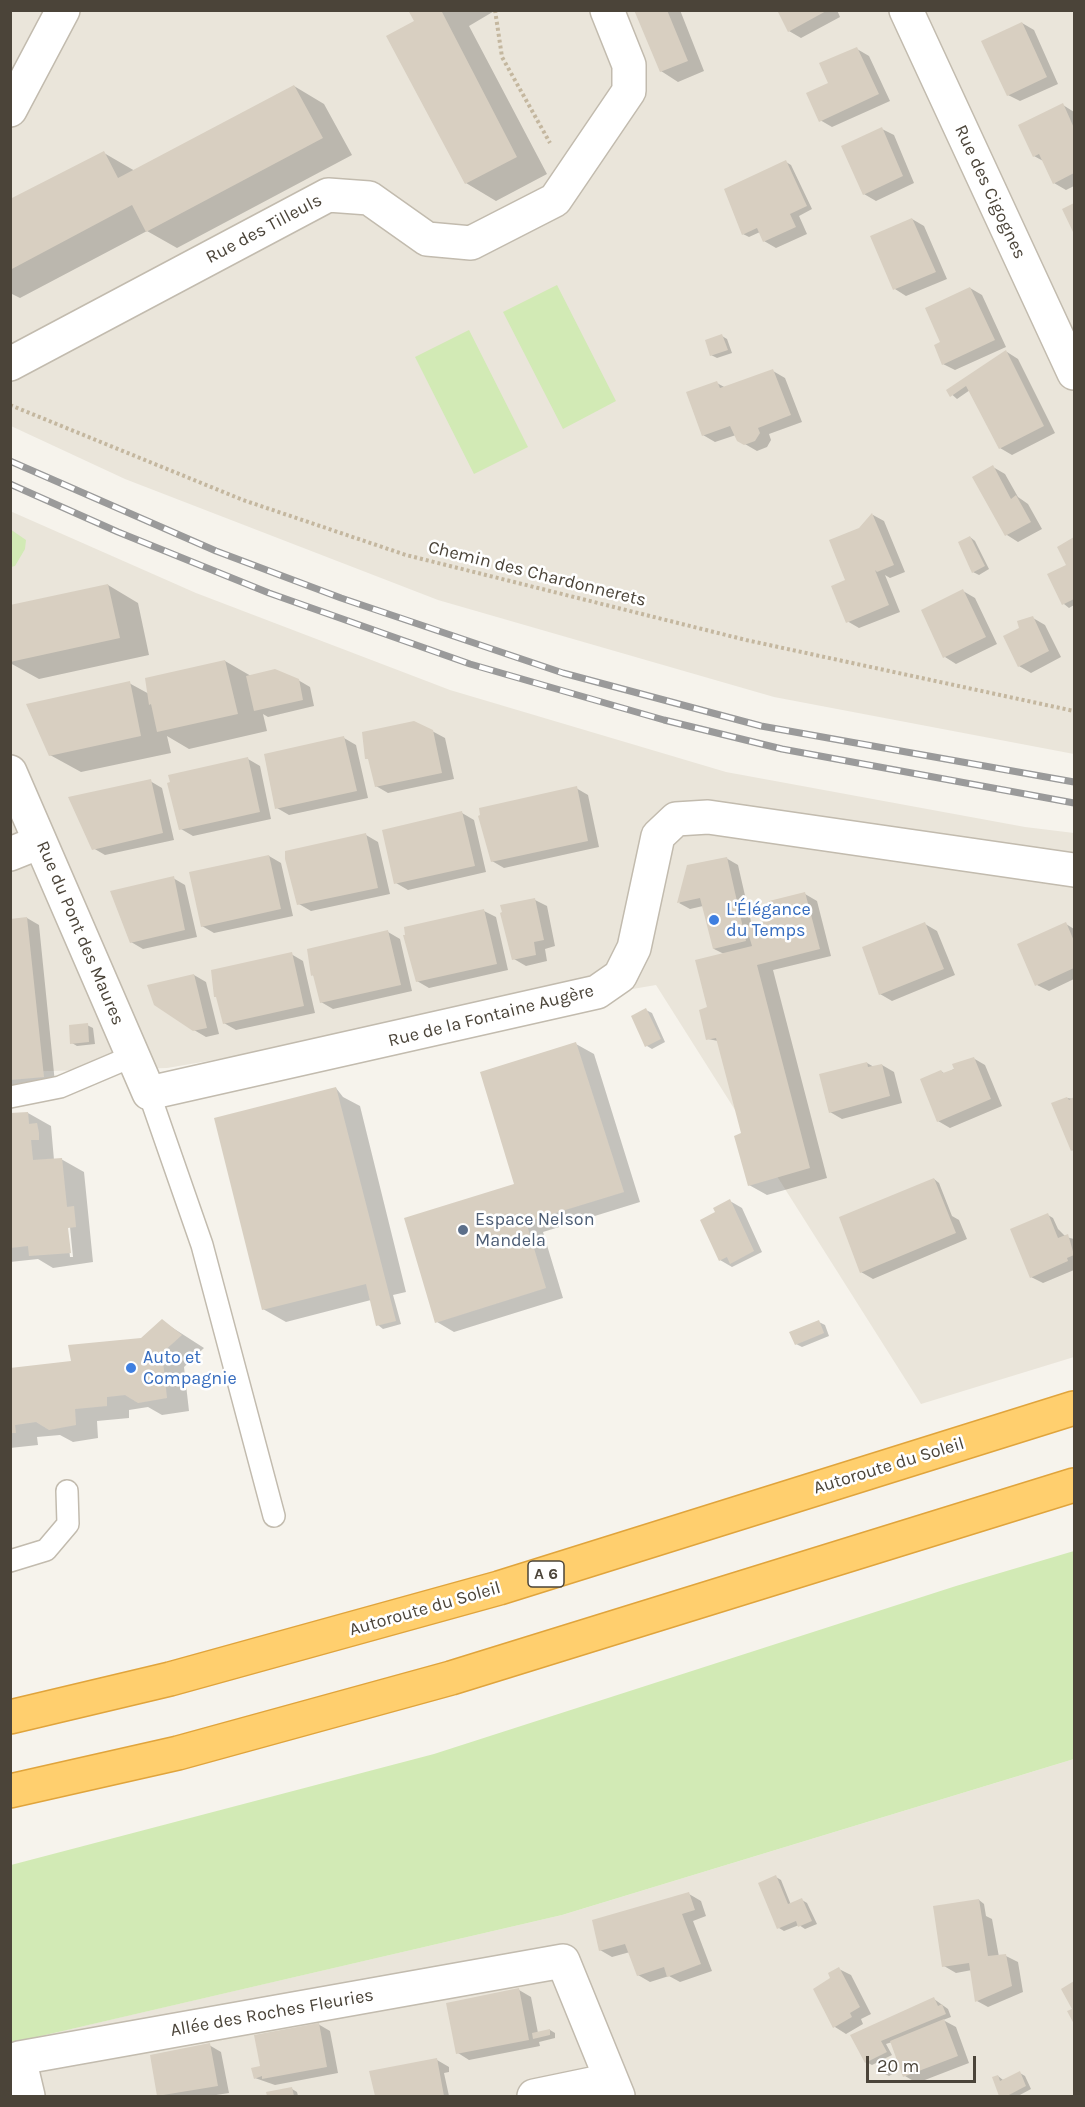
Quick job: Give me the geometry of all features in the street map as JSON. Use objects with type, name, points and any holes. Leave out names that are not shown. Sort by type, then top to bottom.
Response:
[{"type":"highway","name":"Autoroute du Soleil","points":[[10,1717],[170,1679],[499,1588],[1074,1408]]},
{"type":"highway","points":[[10,1791],[178,1753],[451,1678],[1074,1485]]},
{"type":"street","points":[[10,110],[63,10]]},
{"type":"street","name":"Rue des Tilleuls","points":[[10,364],[328,195],[369,198],[428,239],[471,243],[555,200],[629,91],[629,65],[607,10]]},
{"type":"street","name":"Rue des Cigognes","points":[[906,10],[1074,373]]},
{"type":"street","name":"Rue du Pont des Maures","points":[[10,772],[149,1093]]},
{"type":"street","name":"Rue de la Fontaine Augère","points":[[149,1093],[597,992],[620,976],[634,948],[658,836],[676,819],[708,816],[1074,870]]},
{"type":"street","points":[[10,854],[40,842]]},
{"type":"street","name":"Allée des Roches Fleuries","points":[[28,2097],[19,2058],[563,1960],[615,2088]]},
{"type":"street","points":[[534,2097],[615,2088]]},
{"type":"lane","points":[[10,1097],[60,1087],[133,1056]]},
{"type":"lane","points":[[149,1093],[202,1245],[274,1516]]},
{"type":"lane","points":[[10,1561],[46,1550],[68,1524],[67,1491]]},
{"type":"path","points":[[495,10],[501,57],[570,178]]},
{"type":"path","name":"Chemin des Chardonnerets","points":[[10,405],[243,500],[406,555],[746,640],[1074,711]]},
{"type":"shaded area","points":[[11,11],[1074,11],[1074,754],[774,697],[438,600],[125,479],[11,426]]},
{"type":"shaded area","points":[[10,511],[196,593],[450,690],[726,772],[1025,827],[1074,833],[1074,1357],[921,1404],[656,985],[167,1068],[11,1072]]},
{"type":"shaded area","points":[[1074,1759],[1074,2096],[11,2096],[10,2043],[562,1915]]},
{"type":"green space","points":[[557,285],[616,401],[563,429],[503,312]]},
{"type":"green space","points":[[469,330],[528,447],[474,474],[415,357]]},
{"type":"green space","points":[[10,529],[26,540],[25,549],[15,566],[11,567]]},
{"type":"green space","points":[[1074,1551],[1074,1759],[562,1915],[11,2043],[11,1865],[434,1754],[956,1586]]},
{"type":"building","points":[[408,10],[441,10],[517,157],[465,184],[386,36],[414,21]]},
{"type":"building","points":[[634,10],[667,10],[688,61],[660,72]]},
{"type":"building","points":[[777,10],[828,10],[788,32]]},
{"type":"building","points":[[1022,22],[1047,77],[1007,96],[981,41]]},
{"type":"building","points":[[857,47],[879,94],[819,122],[806,93],[828,83],[819,63]]},
{"type":"building","points":[[294,85],[323,138],[146,232],[132,205],[10,270],[10,199],[104,151],[118,178]]},
{"type":"building","points":[[1063,103],[1074,128],[1074,173],[1053,184],[1039,154],[1033,157],[1018,125]]},
{"type":"building","points":[[882,127],[903,176],[863,195],[841,146]]},
{"type":"building","points":[[786,160],[807,206],[790,214],[796,227],[763,242],[757,228],[742,235],[724,189]]},
{"type":"building","points":[[1074,203],[1074,234],[1062,209]]},
{"type":"building","points":[[912,218],[936,272],[893,290],[870,236]]},
{"type":"building","points":[[970,287],[995,340],[942,365],[934,345],[940,342],[925,308]]},
{"type":"building","points":[[722,334],[728,350],[710,356],[705,340]]},
{"type":"building","points":[[1006,350],[1044,426],[999,449],[966,386],[950,397],[946,390]]},
{"type":"building","points":[[773,369],[791,415],[758,428],[760,433],[755,441],[744,445],[737,441],[730,426],[702,436],[686,392],[717,381],[720,388]]},
{"type":"building","points":[[993,465],[1011,499],[1016,495],[1031,522],[1005,536],[972,477]]},
{"type":"building","points":[[872,513],[894,565],[877,572],[875,570],[889,605],[846,623],[831,586],[845,580],[829,540],[859,528]]},
{"type":"building","points":[[970,536],[985,566],[972,573],[958,542]]},
{"type":"building","points":[[1074,537],[1074,599],[1062,605],[1047,574],[1066,565],[1057,547]]},
{"type":"building","points":[[108,584],[120,638],[10,662],[10,605]]},
{"type":"building","points":[[963,589],[986,637],[943,658],[921,610]]},
{"type":"building","points":[[1033,616],[1049,651],[1018,667],[1003,636],[1019,628],[1017,621]]},
{"type":"building","points":[[225,660],[238,714],[157,732],[151,704],[149,705],[145,678]]},
{"type":"building","points":[[275,669],[299,679],[303,700],[254,711],[246,676]]},
{"type":"building","points":[[130,681],[141,736],[49,756],[26,704]]},
{"type":"building","points":[[414,721],[433,730],[442,773],[375,787],[368,759],[365,759],[362,732]]},
{"type":"building","points":[[344,736],[357,791],[275,809],[264,754]]},
{"type":"building","points":[[248,757],[260,812],[179,830],[167,783],[170,782],[168,775]]},
{"type":"building","points":[[151,779],[163,833],[92,850],[68,797]]},
{"type":"building","points":[[577,786],[588,841],[491,862],[478,816],[480,815],[479,808]]},
{"type":"building","points":[[462,811],[475,866],[394,884],[382,830]]},
{"type":"building","points":[[366,833],[378,888],[297,905],[285,851]]},
{"type":"building","points":[[269,855],[281,909],[201,927],[189,872]]},
{"type":"building","points":[[727,857],[746,941],[713,949],[700,898],[677,903],[687,865]]},
{"type":"building","points":[[174,876],[185,930],[130,943],[110,891]]},
{"type":"building","points":[[805,892],[820,949],[757,965],[810,1168],[748,1186],[734,1136],[741,1133],[716,1038],[706,1040],[699,1010],[707,1007],[695,960],[752,946],[746,926],[774,919],[769,901]]},
{"type":"building","points":[[535,898],[544,940],[534,942],[536,955],[512,960],[500,905]]},
{"type":"building","points":[[484,909],[497,964],[416,982],[403,935],[405,935],[404,927]]},
{"type":"building","points":[[27,917],[44,1077],[10,1080],[10,919]]},
{"type":"building","points":[[925,922],[944,969],[879,995],[862,947]]},
{"type":"building","points":[[1066,922],[1074,941],[1074,968],[1035,986],[1017,944]]},
{"type":"building","points":[[388,930],[401,985],[320,1003],[313,975],[311,976],[307,949]]},
{"type":"building","points":[[292,952],[304,1006],[223,1024],[216,997],[214,997],[211,970]]},
{"type":"building","points":[[194,974],[207,1028],[193,1031],[154,1005],[147,985]]},
{"type":"building","points":[[646,1008],[661,1039],[645,1047],[631,1016]]},
{"type":"building","points":[[88,1023],[89,1042],[70,1044],[69,1025]]},
{"type":"building","points":[[576,1042],[624,1192],[526,1222],[546,1288],[435,1323],[404,1218],[514,1184],[480,1072]]},
{"type":"building","points":[[974,1057],[991,1099],[937,1122],[920,1079],[941,1070],[943,1073],[954,1069],[952,1064]]},
{"type":"building","points":[[867,1062],[868,1067],[882,1064],[890,1096],[829,1113],[819,1074]]},
{"type":"building","points":[[336,1087],[396,1321],[376,1326],[366,1284],[262,1310],[214,1118]]},
{"type":"building","points":[[1067,1097],[1069,1100],[1074,1097],[1074,1149],[1071,1151],[1051,1103]]},
{"type":"building","points":[[28,1112],[29,1124],[37,1123],[39,1133],[39,1140],[31,1140],[33,1160],[62,1158],[67,1207],[74,1206],[76,1227],[68,1228],[71,1253],[29,1256],[28,1246],[10,1248],[10,1113]]},
{"type":"building","points":[[934,1178],[956,1233],[860,1273],[839,1217]]},
{"type":"building","points":[[730,1199],[754,1251],[730,1264],[727,1257],[719,1261],[700,1220],[715,1212],[713,1208]]},
{"type":"building","points":[[1048,1213],[1058,1238],[1068,1234],[1074,1255],[1067,1258],[1068,1261],[1030,1278],[1010,1229]]},
{"type":"building","points":[[162,1319],[182,1335],[162,1353],[167,1398],[138,1403],[125,1395],[107,1397],[107,1406],[75,1409],[76,1425],[49,1430],[36,1422],[15,1425],[16,1433],[10,1433],[10,1368],[71,1361],[68,1345],[141,1338]]},
{"type":"building","points":[[819,1320],[824,1333],[795,1345],[789,1332]]},
{"type":"building","points":[[776,1875],[788,1904],[802,1898],[812,1921],[798,1927],[796,1921],[777,1929],[758,1883]]},
{"type":"building","points":[[689,1892],[695,1910],[682,1914],[701,1964],[667,1977],[664,1967],[637,1976],[625,1944],[599,1951],[592,1920]]},
{"type":"building","points":[[979,1899],[988,1956],[1006,1954],[1012,1986],[975,2002],[969,1963],[942,1967],[933,1906]]},
{"type":"building","points":[[839,1967],[860,2007],[850,2013],[852,2017],[833,2028],[813,1989],[830,1978],[828,1973]]},
{"type":"building","points":[[1074,1981],[1074,2024],[1067,2011],[1072,2009],[1061,1989]]},
{"type":"building","points":[[519,1988],[529,2040],[456,2054],[446,2003]]},
{"type":"building","points":[[934,1997],[938,2006],[942,2004],[946,2014],[881,2041],[887,2052],[865,2063],[850,2035]]},
{"type":"building","points":[[944,2019],[958,2056],[903,2077],[890,2041]]},
{"type":"building","points":[[319,2023],[327,2067],[254,2079],[251,2068],[260,2066],[254,2035]]},
{"type":"building","points":[[550,2029],[550,2035],[533,2039],[532,2033]]},
{"type":"building","points":[[210,2043],[218,2086],[157,2096],[150,2055]]},
{"type":"building","points":[[437,2058],[444,2096],[375,2096],[369,2071]]},
{"type":"building","points":[[1020,2071],[1026,2086],[1007,2096],[999,2096],[992,2077],[998,2075],[1000,2081]]},
{"type":"building","points":[[292,2087],[294,2096],[267,2096],[266,2092]]},
{"type":"railway","points":[[10,461],[216,551],[341,598],[563,673],[761,726],[1074,782]]},
{"type":"railway","points":[[10,484],[118,532],[269,593],[470,664],[664,720],[782,749],[1074,803]]},
{"type":"place","name":"L'Élégance du Temps","points":[[714,920]]},
{"type":"place","name":"Espace Nelson Mandela","points":[[463,1230]]},
{"type":"place","name":"Auto et Compagnie","points":[[131,1368]]}]
